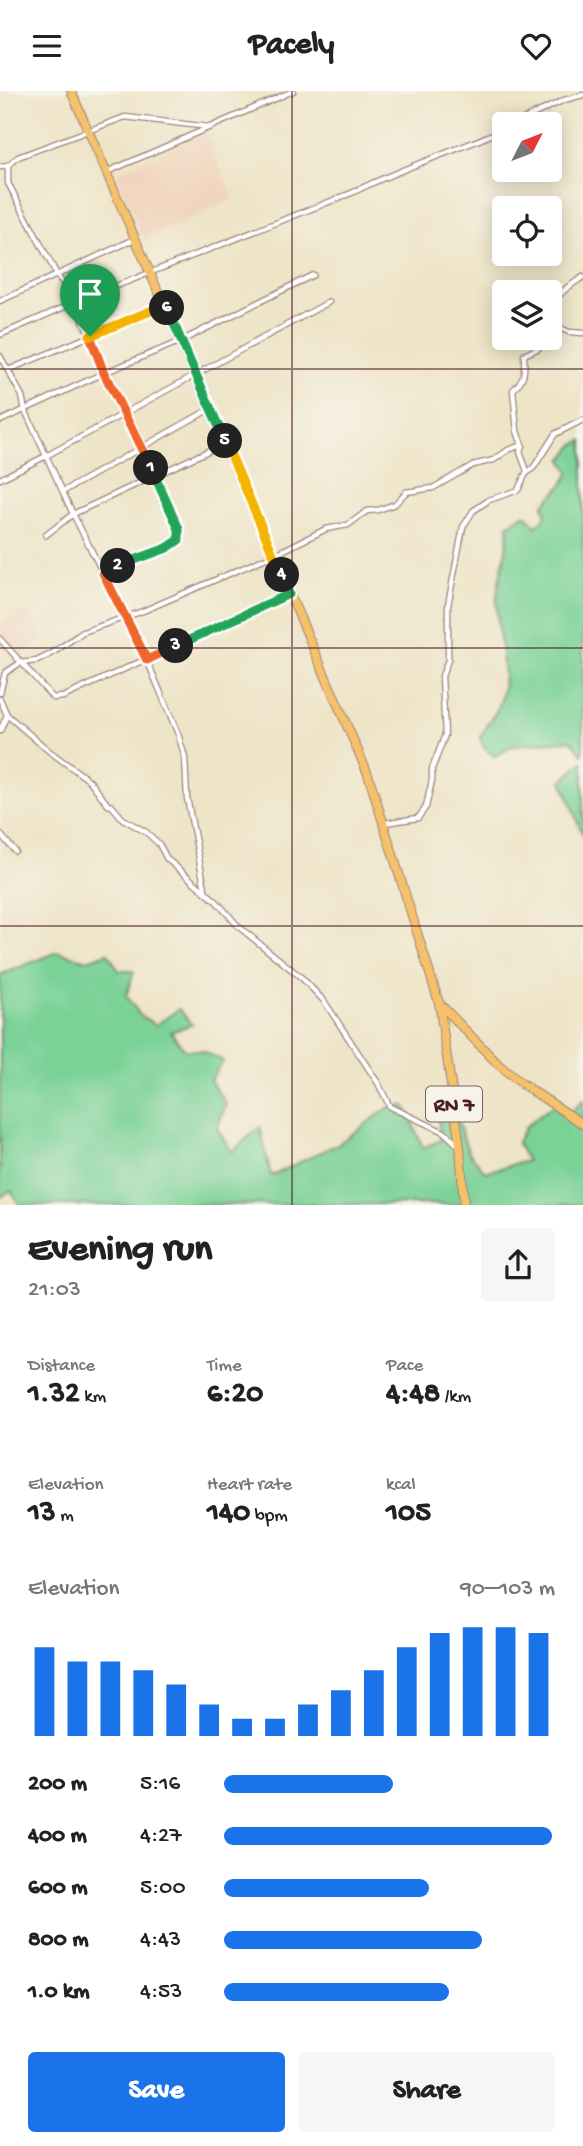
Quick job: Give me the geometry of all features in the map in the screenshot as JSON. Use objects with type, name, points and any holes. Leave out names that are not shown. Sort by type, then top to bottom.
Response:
[{"type":"main road","points":[[71,91],[353,736],[384,823],[439,1003],[514,1078],[583,1124]]},
{"type":"main road","name":"RN 7","points":[[439,1003],[460,1146],[464,1205]]},
{"type":"street","points":[[107,172],[293,91]]},
{"type":"street","points":[[538,112],[564,100],[583,95]]},
{"type":"street","points":[[0,167],[8,166],[18,157],[125,117],[209,127]]},
{"type":"street","points":[[0,335],[492,134]]},
{"type":"street","points":[[8,166],[8,183],[57,275],[76,302],[104,373],[179,529],[179,540],[167,548],[103,573]]},
{"type":"street","points":[[0,301],[136,239]]},
{"type":"street","points":[[0,421],[181,341],[313,275]]},
{"type":"street","points":[[562,292],[569,284],[583,277]]},
{"type":"street","points":[[0,479],[329,302]]},
{"type":"street","points":[[8,370],[165,305]]},
{"type":"street","points":[[562,329],[583,333]]},
{"type":"street","points":[[384,823],[418,818],[426,807],[432,769],[445,735],[442,676],[447,660],[448,605],[463,527],[473,511],[489,500],[518,490],[527,471],[520,452],[522,445],[517,431],[513,390],[522,381],[525,373],[524,355],[535,350]]},
{"type":"street","points":[[0,356],[22,396],[24,410],[73,515],[147,660],[184,752],[187,798],[205,891]]},
{"type":"street","points":[[64,491],[211,408]]},
{"type":"street","points":[[524,476],[534,467],[555,434],[583,420]]},
{"type":"street","points":[[46,535],[73,515],[226,443]]},
{"type":"street","points":[[0,693],[5,673],[20,663],[37,661],[83,632],[274,555],[326,529],[348,525],[367,511],[395,504],[405,492],[433,488],[473,465],[494,460],[508,450],[522,445]]},
{"type":"street","points":[[0,639],[53,698],[63,697],[289,594]]},
{"type":"street","points":[[0,699],[7,715],[90,781],[108,805],[134,827],[146,832],[159,844],[167,859],[205,891],[239,927],[302,978],[324,1001],[378,1083],[390,1107],[444,1132],[460,1146]]},
{"type":"street","points":[[0,731],[7,715]]},
{"type":"street","points":[[0,834],[15,851]]},
{"type":"shaded area","points":[[205,133],[234,199],[144,239],[114,173]]},
{"type":"shaded area","points":[[29,609],[41,639],[22,656],[0,631],[0,625]]},
{"type":"green space","points":[[583,440],[583,754],[571,740],[514,746],[494,756],[484,748],[480,738],[497,710],[503,693],[497,596],[508,526],[525,514],[536,527],[546,516],[543,505],[563,484],[570,472],[562,460],[575,444]]},
{"type":"green space","points":[[583,762],[583,836],[562,781]]},
{"type":"green space","points":[[58,952],[87,960],[108,953],[119,971],[134,971],[126,996],[140,1015],[156,1025],[179,1009],[192,1024],[171,1032],[185,1050],[203,1051],[223,1061],[210,1080],[226,1104],[217,1128],[232,1152],[260,1127],[271,1176],[338,1144],[391,1106],[405,1106],[423,1148],[441,1140],[438,1120],[454,1111],[468,1151],[485,1172],[527,1161],[517,1142],[525,1127],[556,1103],[571,1112],[583,1100],[583,1204],[19,1205],[11,1190],[0,1198],[0,975]]},
{"type":"route","points":[[165,305],[289,594],[147,660],[103,573],[172,546],[179,540],[180,533],[104,373],[90,336],[165,305]]}]
